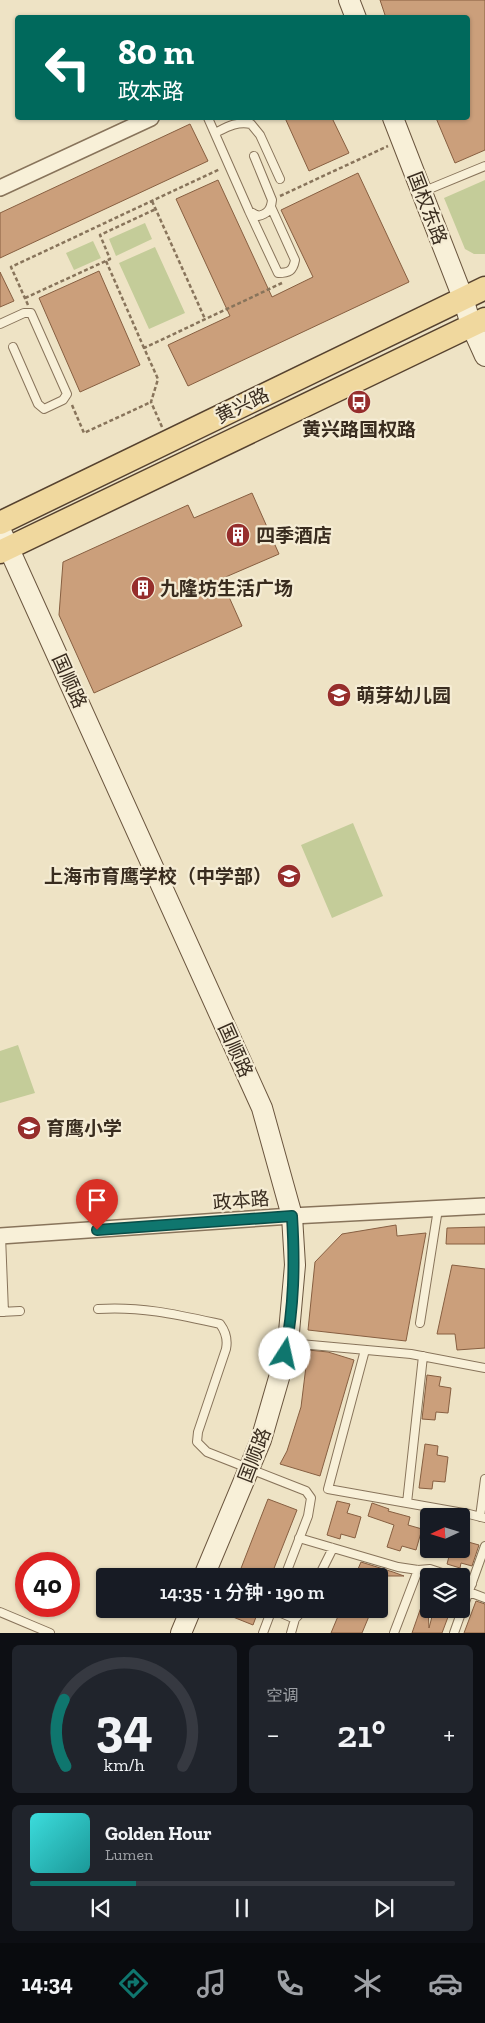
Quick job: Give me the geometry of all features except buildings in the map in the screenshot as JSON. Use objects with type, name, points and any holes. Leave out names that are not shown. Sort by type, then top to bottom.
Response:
[{"type":"main road","name":"黄兴路","points":[[0,523],[485,288]]},
{"type":"main road","name":"黄兴路","points":[[3,543],[478,322]]},
{"type":"street","points":[[349,0],[355,15]]},
{"type":"street","points":[[0,188],[147,120]]},
{"type":"street","name":"国权东路","points":[[394,120],[463,298],[478,322],[485,356]]},
{"type":"street","name":"国顺路","points":[[3,543],[262,1108],[292,1216],[295,1265],[287,1343],[267,1422],[250,1468],[207,1568]]},
{"type":"street","name":"政本路","points":[[0,1236],[292,1216],[485,1206]]},
{"type":"street","points":[[181,1633],[187,1618]]},
{"type":"lane","points":[[209,120],[272,264],[278,273],[288,273],[294,268],[295,260],[254,156]]},
{"type":"lane","points":[[215,133],[233,124],[243,122],[251,124],[260,135],[280,180]]},
{"type":"lane","points":[[422,192],[485,166]]},
{"type":"lane","points":[[249,211],[258,216],[265,214],[272,204]]},
{"type":"lane","points":[[0,324],[24,313],[31,313],[67,394],[64,400],[44,409],[38,404],[13,347]]},
{"type":"lane","points":[[420,1322],[438,1209]]},
{"type":"lane","points":[[0,1236],[2,1312],[20,1311]]},
{"type":"lane","points":[[98,1309],[122,1307],[148,1309],[220,1324],[226,1334],[226,1349],[198,1432],[197,1442],[207,1452],[306,1491],[311,1498],[308,1516],[288,1568]]},
{"type":"lane","points":[[287,1343],[424,1356],[485,1368]]},
{"type":"lane","points":[[365,1350],[328,1489],[483,1518],[485,1479]]},
{"type":"lane","points":[[407,1503],[424,1356]]},
{"type":"lane","points":[[299,1538],[398,1567],[418,1570],[394,1633]]},
{"type":"lane","points":[[470,1589],[485,1546]]},
{"type":"lane","points":[[324,1568],[333,1548]]},
{"type":"lane","points":[[470,1592],[485,1598]]},
{"type":"lane","points":[[0,1612],[50,1633]]},
{"type":"lane","points":[[263,1633],[269,1618]]},
{"type":"lane","points":[[454,1633],[459,1618]]},
{"type":"lane","points":[[291,1633],[295,1619]]},
{"type":"path","points":[[272,204],[401,140]]},
{"type":"path","points":[[31,313],[11,267],[229,165]]},
{"type":"path","points":[[152,201],[205,319]]},
{"type":"path","points":[[25,298],[110,259],[100,235],[156,209]]},
{"type":"path","points":[[106,261],[158,379],[152,402],[168,442]]},
{"type":"path","points":[[144,348],[290,280],[288,273]]},
{"type":"path","points":[[67,394],[84,433],[152,402]]},
{"type":"green space","points":[[485,180],[485,254],[474,254],[465,249],[444,198]]},
{"type":"green space","points":[[145,223],[152,239],[116,256],[109,239]]},
{"type":"green space","points":[[93,241],[101,258],[74,270],[66,253]]},
{"type":"green space","points":[[155,247],[185,313],[149,329],[119,263]]},
{"type":"green space","points":[[353,823],[383,896],[332,918],[301,845]]},
{"type":"green space","points":[[18,1045],[35,1093],[0,1103],[0,1051]]},
{"type":"place","name":"黄兴路国权路","points":[[359,402]]},
{"type":"place","name":"四季酒店","points":[[238,535]]},
{"type":"place","name":"九隆坊生活广场","points":[[143,588]]},
{"type":"place","name":"萌芽幼儿园","points":[[339,695]]},
{"type":"place","name":"上海市育鹰学校（中学部）","points":[[289,876]]},
{"type":"place","name":"育鹰小学","points":[[29,1128]]},
{"type":"route","points":[[97,1230],[292,1216],[295,1265],[289,1332],[285,1354]]}]
